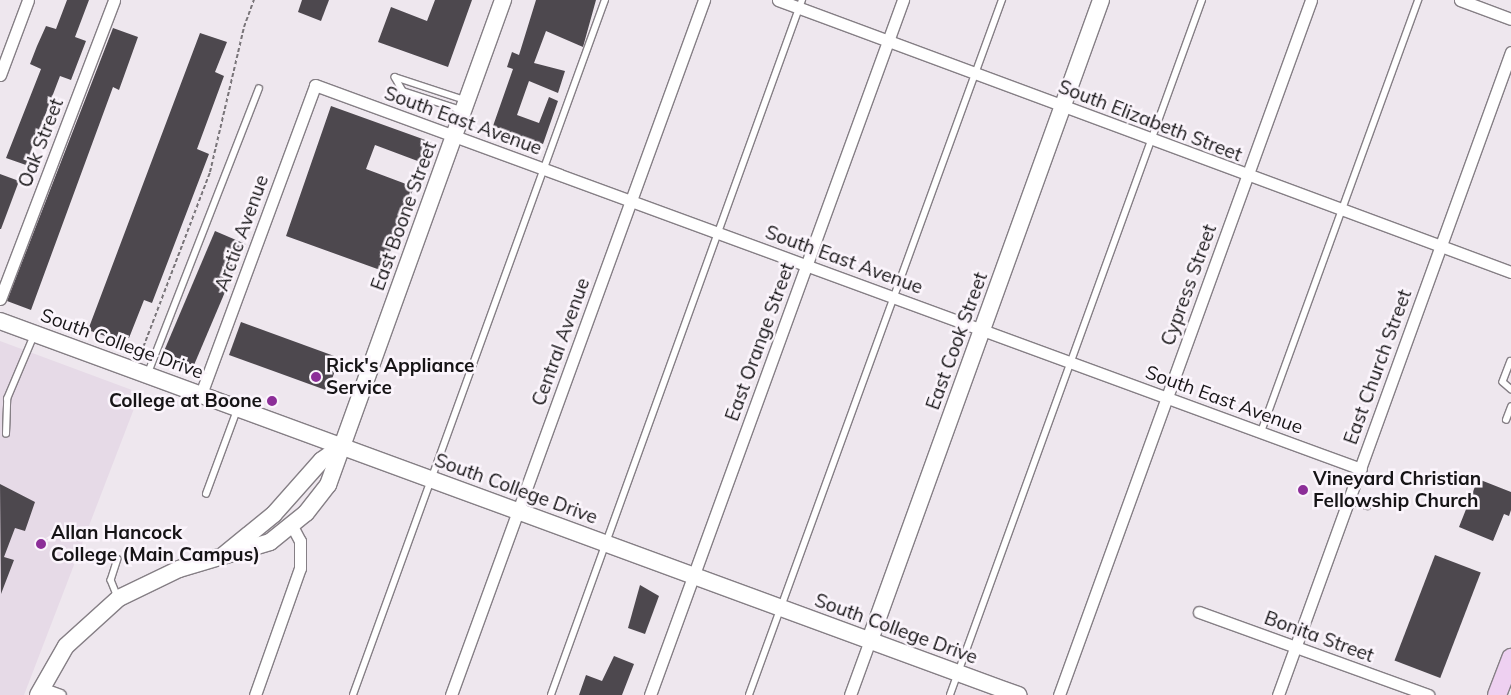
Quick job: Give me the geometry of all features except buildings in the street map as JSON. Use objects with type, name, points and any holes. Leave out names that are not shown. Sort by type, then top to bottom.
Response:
[{"type":"main road","points":[[1503,689],[1511,658]]},
{"type":"street","points":[[0,75],[28,0]]},
{"type":"street","name":"Oak Street","points":[[0,299],[114,0]]},
{"type":"street","name":"East Boone Street","points":[[225,554],[249,551],[292,526],[328,485],[503,0]]},
{"type":"street","name":"Central Avenue","points":[[451,695],[704,0]]},
{"type":"street","name":"South Elizabeth Street","points":[[778,0],[801,4],[888,41],[975,74],[1440,248],[1511,272]]},
{"type":"street","name":"East Orange Street","points":[[650,695],[903,0]]},
{"type":"street","name":"East Cook Street","points":[[850,695],[1101,0]]},
{"type":"street","name":"Cypress Street","points":[[1058,695],[1311,0]]},
{"type":"street","points":[[1460,0],[1511,19]]},
{"type":"street","name":"East Church Street","points":[[1278,695],[1511,52]]},
{"type":"street","name":"South East Avenue","points":[[315,84],[1360,469]]},
{"type":"street","name":"Arctic Avenue","points":[[202,394],[315,84]]},
{"type":"street","name":"South College Drive","points":[[0,321],[1018,695]]},
{"type":"street","points":[[60,695],[40,691],[71,641],[118,598],[158,577],[225,554],[274,514],[322,460],[342,446]]},
{"type":"street","points":[[255,695],[300,568],[300,541],[292,526]]},
{"type":"street","name":"Bonita Street","points":[[1199,612],[1428,695]]},
{"type":"lane","points":[[353,695],[605,0]]},
{"type":"lane","points":[[749,695],[1002,0]]},
{"type":"lane","points":[[950,695],[1202,0]]},
{"type":"lane","points":[[1261,432],[1418,0]]},
{"type":"lane","points":[[551,695],[801,4]]},
{"type":"lane","points":[[395,77],[421,85],[465,106],[403,91],[395,77]]},
{"type":"lane","points":[[418,96],[421,85]]},
{"type":"lane","points":[[147,375],[259,89]]},
{"type":"lane","points":[[6,434],[8,399],[35,334]]},
{"type":"lane","points":[[1511,361],[1503,382],[1511,389]]},
{"type":"lane","points":[[1506,420],[1511,407]]},
{"type":"lane","points":[[206,494],[238,408]]},
{"type":"lane","points":[[1349,500],[1367,506]]},
{"type":"lane","points":[[118,559],[111,580],[118,598]]},
{"type":"path","points":[[140,353],[210,172],[244,27],[254,0]]},
{"type":"shaded area","name":"Allan Hancock College (Main Campus)","points":[[0,341],[140,393],[24,695],[0,695]]},
{"type":"place","name":"Rick's Appliance Service","points":[[316,377]]},
{"type":"place","name":"College at Boone","points":[[272,401]]},
{"type":"place","name":"Vineyard Christian Fellowship Church","points":[[1303,490]]},
{"type":"place","name":"Allan Hancock College (Main Campus)","points":[[41,544]]}]
